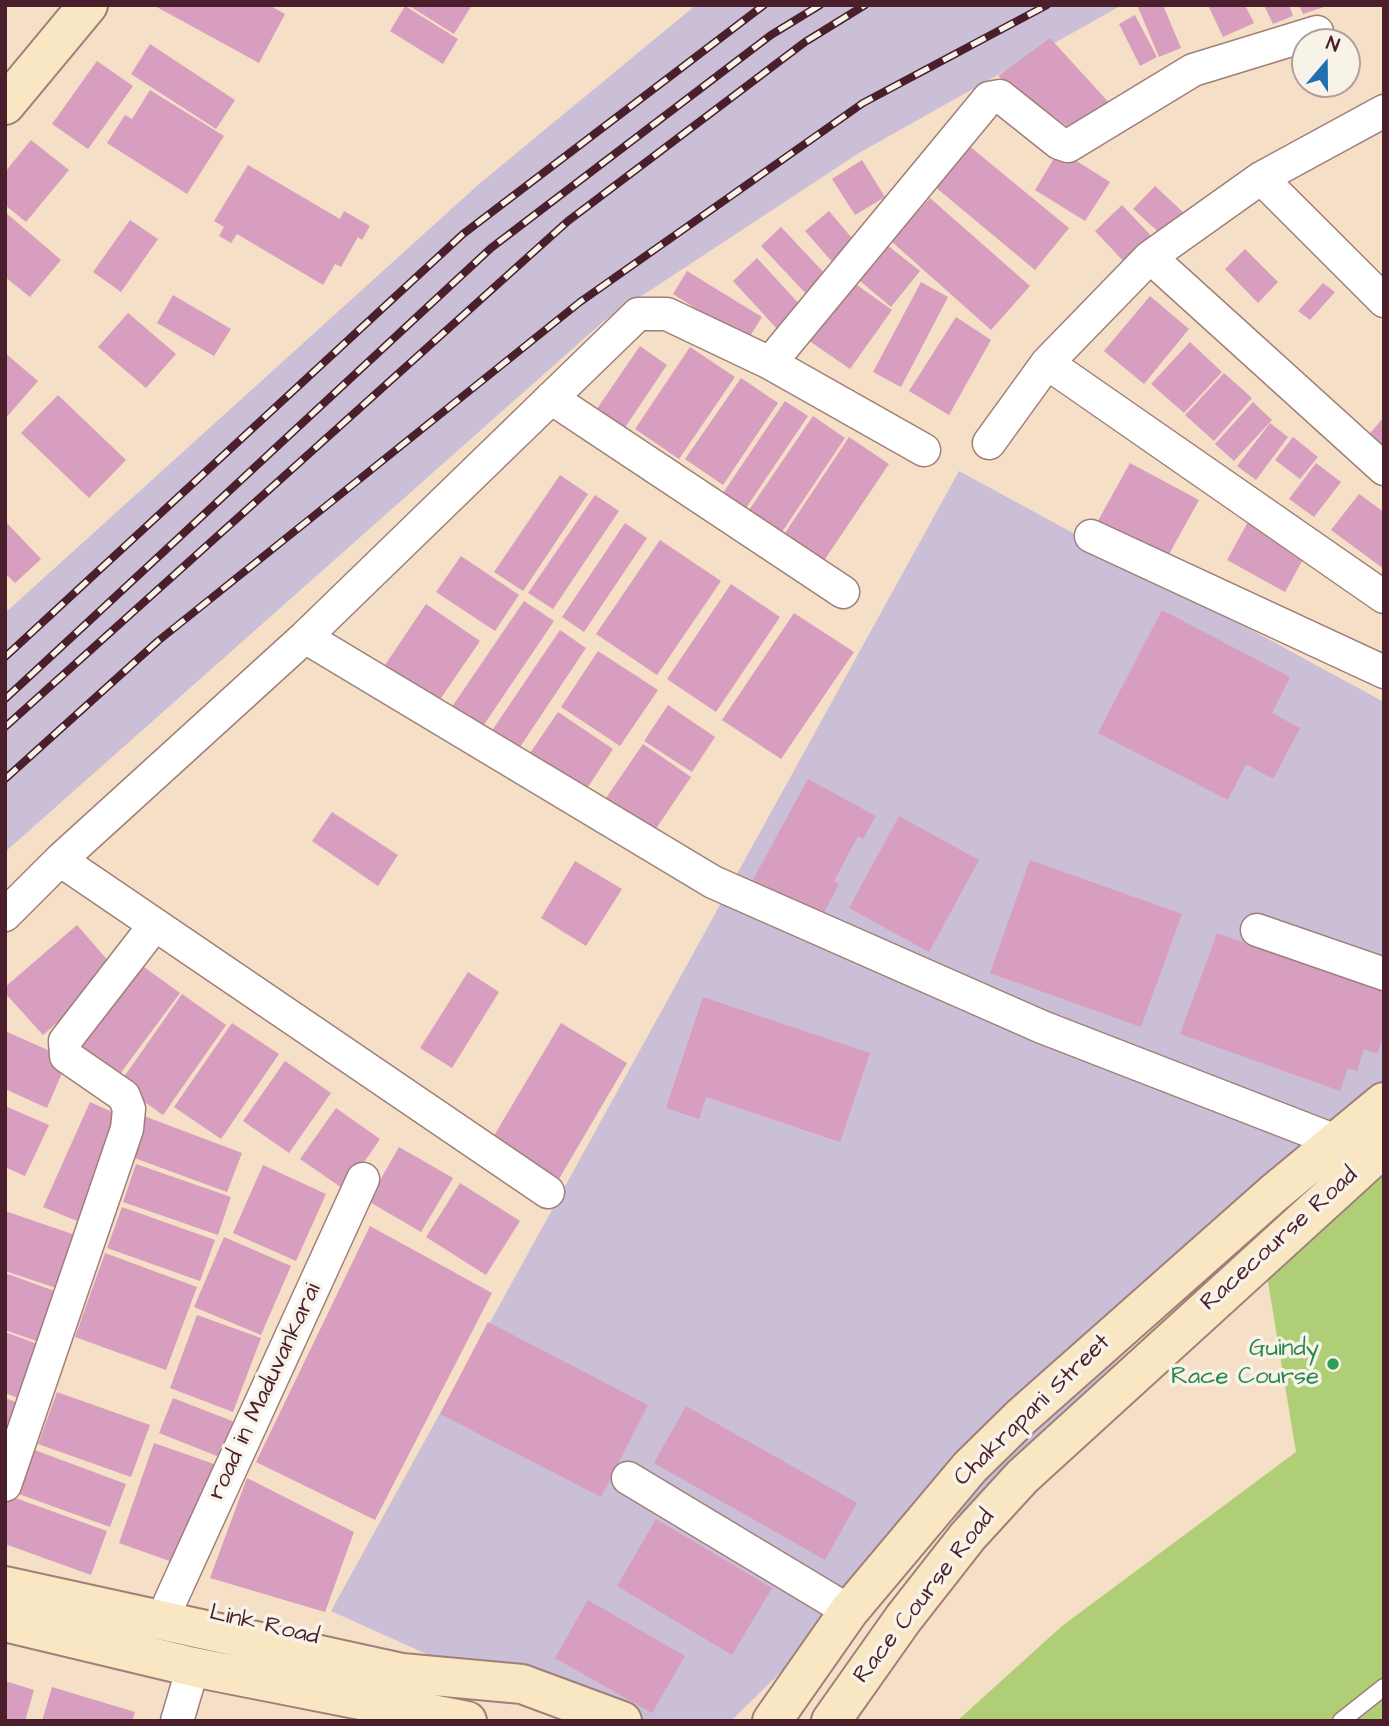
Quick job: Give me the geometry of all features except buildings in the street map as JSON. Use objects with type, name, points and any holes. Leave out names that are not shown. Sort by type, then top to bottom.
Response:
[{"type":"street","points":[[5,69],[53,5]]},
{"type":"street","points":[[5,105],[88,5]]},
{"type":"street","points":[[770,363],[989,98],[1000,96],[1059,143],[1068,146],[1193,70],[1291,40]]},
{"type":"street","points":[[989,443],[1047,363],[1150,257],[1261,178],[1384,111]]},
{"type":"street","points":[[1261,178],[1384,301]]},
{"type":"street","points":[[1150,257],[1384,469]]},
{"type":"street","points":[[5,915],[60,860],[305,637],[638,314],[667,314],[770,363],[924,450]]},
{"type":"street","points":[[1047,363],[1384,597]]},
{"type":"street","points":[[551,398],[843,592]]},
{"type":"street","points":[[1091,536],[1384,672]]},
{"type":"street","points":[[305,637],[713,882],[1042,1027],[1362,1150]]},
{"type":"street","points":[[60,860],[548,1192]]},
{"type":"street","points":[[5,1485],[127,1129],[129,1109],[124,1097],[66,1056],[65,1041],[154,926]]},
{"type":"street","points":[[1257,930],[1384,974]]},
{"type":"street","name":"Racecourse Road","points":[[1022,1477],[1362,1150],[1384,1102]]},
{"type":"street","name":"Chakrapani Street","points":[[772,1721],[849,1611],[970,1467],[1021,1417],[1362,1150]]},
{"type":"street","name":"road in Maduvankarai","points":[[169,1604],[363,1180]]},
{"type":"street","name":"Race Course Road","points":[[831,1721],[903,1619],[968,1536],[1022,1477]]},
{"type":"street","points":[[628,1478],[849,1611]]},
{"type":"street","name":"Link Road","points":[[5,1567],[522,1685]]},
{"type":"street","points":[[5,1586],[402,1673],[522,1685],[622,1721]]},
{"type":"street","points":[[5,1622],[193,1667],[467,1721]]},
{"type":"street","points":[[177,1721],[193,1667]]},
{"type":"street","points":[[402,1673],[495,1721]]},
{"type":"lane","points":[[1341,1721],[1384,1687]]},
{"type":"shaded area","points":[[696,5],[1122,5],[859,153],[605,320],[5,852],[5,613],[479,184]]},
{"type":"shaded area","points":[[959,471],[1384,702],[1384,1104],[1305,1172],[1007,1472],[790,1663],[731,1721],[575,1721],[331,1611]]},
{"type":"green space","name":"Guindy Race Course","points":[[1384,1164],[1384,1721],[957,1721],[1062,1626],[1296,1452],[1267,1276]]},
{"type":"railway","points":[[5,657],[463,234],[764,5]]},
{"type":"railway","points":[[5,699],[491,248],[771,35],[820,5]]},
{"type":"railway","points":[[5,727],[568,221],[805,42],[865,5]]},
{"type":"railway","points":[[5,779],[158,641],[580,302],[863,103],[1047,5]]},
{"type":"place","name":"Guindy Race Course","points":[[1333,1364]]}]
